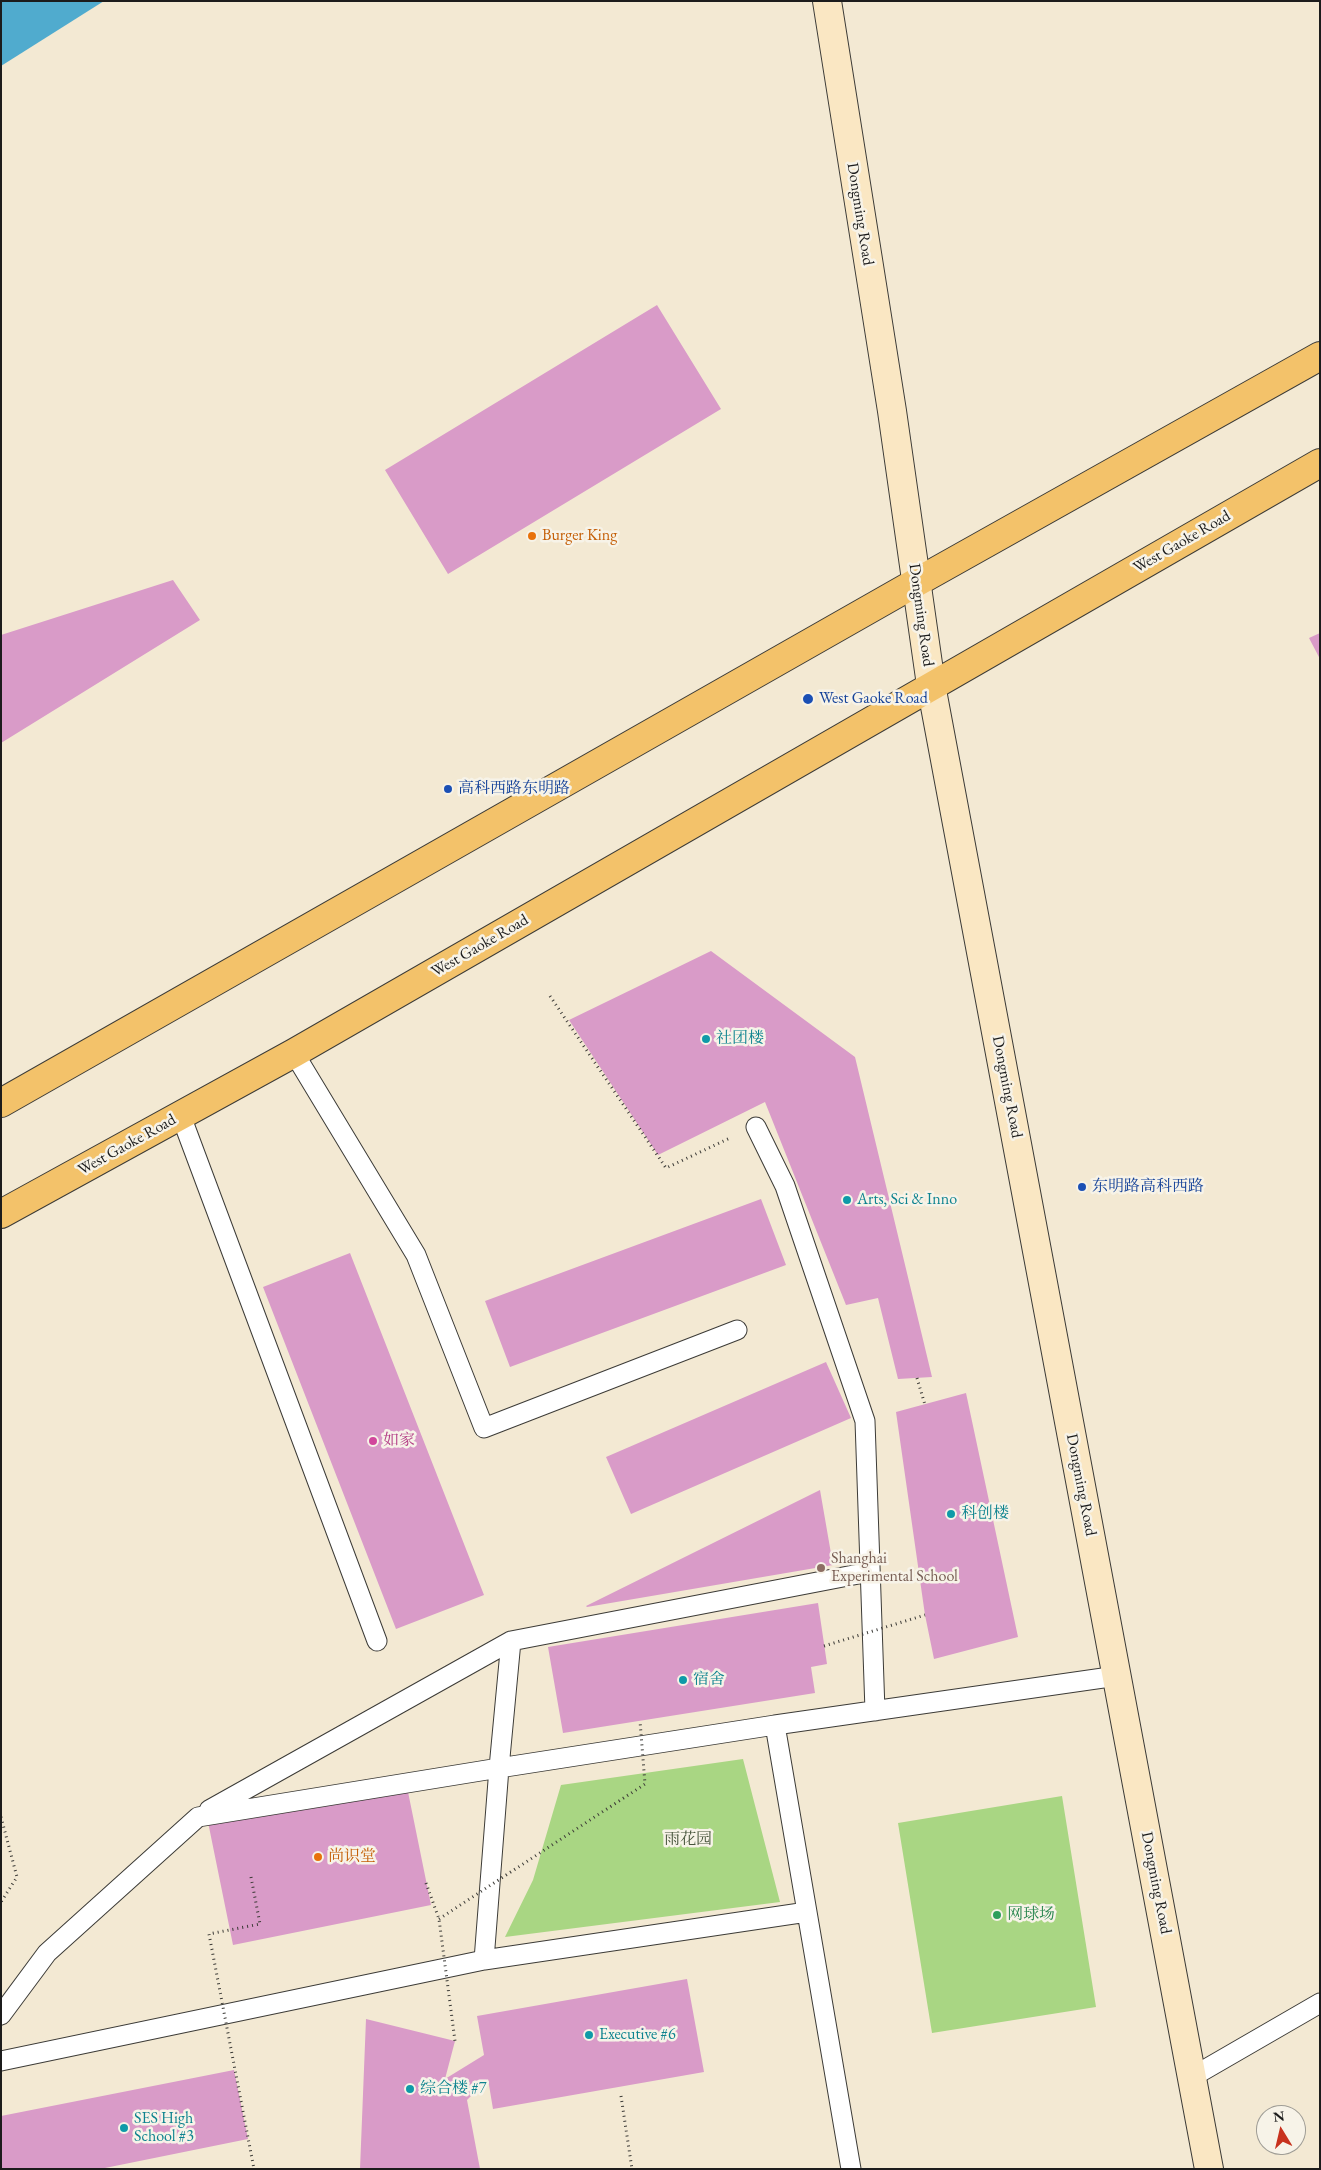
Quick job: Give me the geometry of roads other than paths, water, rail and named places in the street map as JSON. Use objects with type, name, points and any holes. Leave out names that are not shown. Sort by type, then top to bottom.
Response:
[{"type":"main road","name":"Dongming Road","points":[[827,1],[852,169],[892,411],[931,685],[1209,2169]]},
{"type":"main road","points":[[1,1103],[917,582],[1320,356]]},
{"type":"main road","name":"West Gaoke Road","points":[[1,1214],[294,1053],[1320,463]]},
{"type":"lane","points":[[294,1053],[416,1255],[484,1428],[737,1330]]},
{"type":"lane","points":[[181,1116],[377,1641]]},
{"type":"lane","points":[[756,1127],[785,1186],[865,1421],[875,1711]]},
{"type":"lane","points":[[1,2015],[46,1954],[198,1816],[511,1641],[869,1572]]},
{"type":"lane","points":[[484,1960],[511,1641]]},
{"type":"lane","points":[[198,1816],[775,1725],[1117,1676]]},
{"type":"lane","points":[[775,1725],[851,2169]]},
{"type":"lane","points":[[1,2061],[484,1960],[807,1912]]},
{"type":"lane","points":[[1192,2078],[1320,2003]]},
{"type":"water","points":[[1,1],[104,1],[1,66]]},
{"type":"place","name":"Burger King","points":[[532,536]]},
{"type":"place","name":"West Gaoke Road","points":[[808,699]]},
{"type":"place","name":"高科西路东明路","points":[[448,789]]},
{"type":"place","name":"社团楼","points":[[706,1039]]},
{"type":"place","name":"东明路高科西路","points":[[1082,1187]]},
{"type":"place","name":"Arts, Sci & Inno","points":[[847,1200]]},
{"type":"place","name":"如家","points":[[373,1441]]},
{"type":"place","name":"科创楼","points":[[951,1514]]},
{"type":"place","name":"Shanghai Experimental School","points":[[821,1568]]},
{"type":"place","name":"宿舍","points":[[683,1680]]},
{"type":"place","name":"尚识堂","points":[[318,1857]]},
{"type":"place","name":"网球场","points":[[997,1915]]},
{"type":"place","name":"Executive #6","points":[[589,2035]]},
{"type":"place","name":"综合楼 #7","points":[[410,2089]]},
{"type":"place","name":"SES High School #3","points":[[124,2128]]},
{"type":"park label","name":"雨花园","points":[[688,1840]]}]
